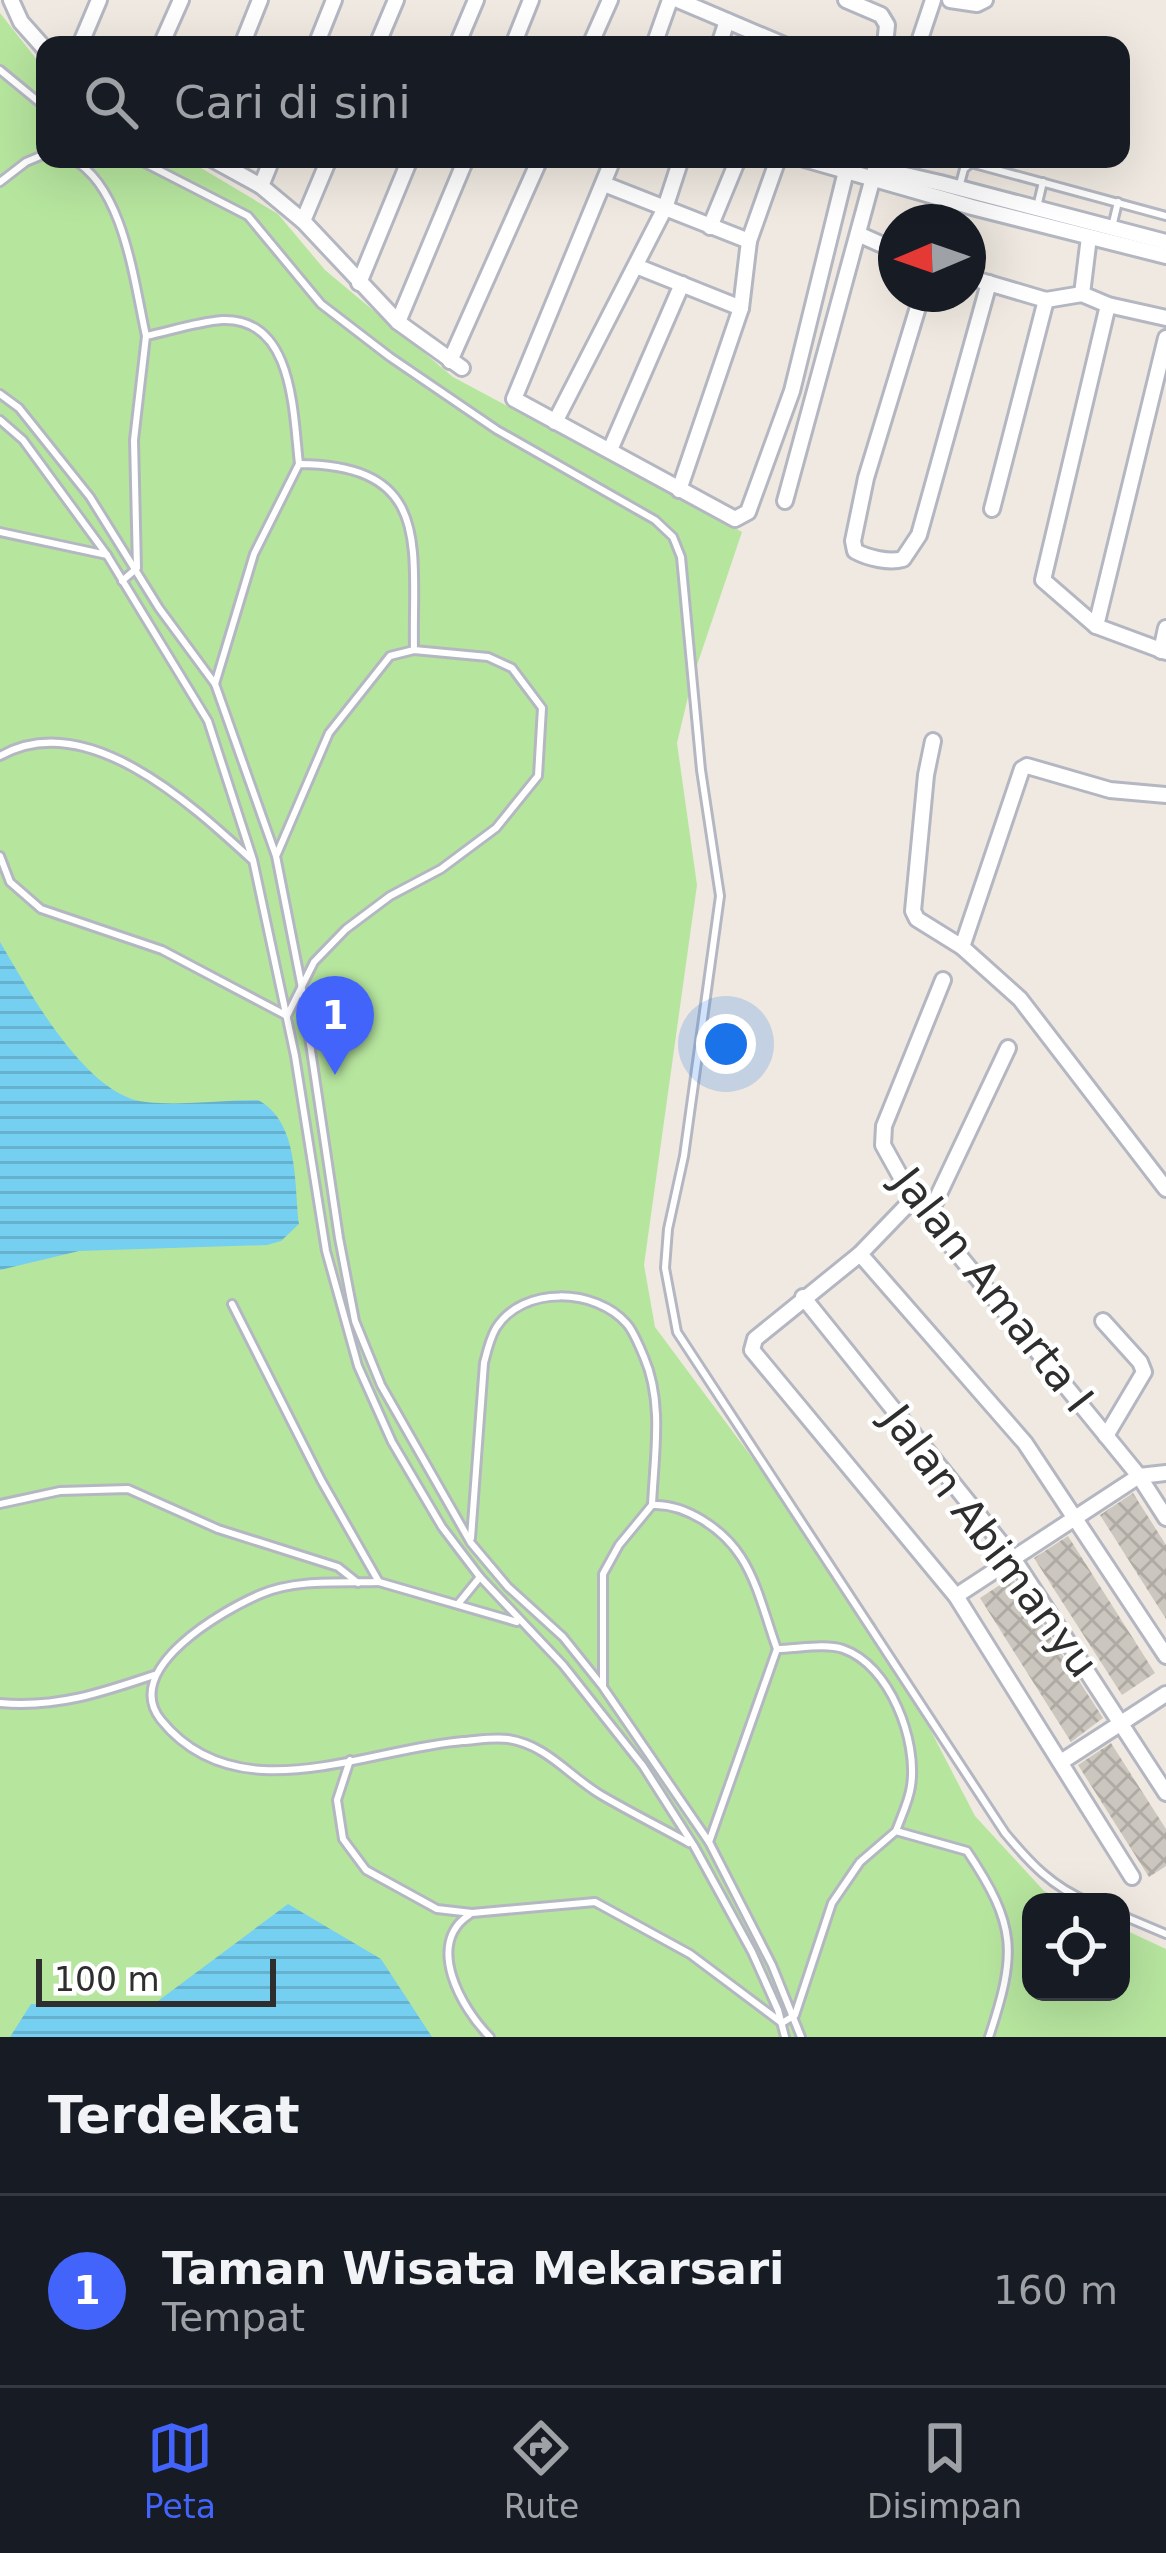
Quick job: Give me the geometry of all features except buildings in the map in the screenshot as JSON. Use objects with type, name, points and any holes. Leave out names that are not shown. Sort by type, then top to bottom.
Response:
[{"type":"street","points":[[84,36],[99,0]]},
{"type":"street","points":[[165,36],[181,0]]},
{"type":"street","points":[[246,36],[260,0]]},
{"type":"street","points":[[320,36],[334,0]]},
{"type":"street","points":[[381,36],[396,0]]},
{"type":"street","points":[[461,36],[476,0]]},
{"type":"street","points":[[516,36],[531,0]]},
{"type":"street","points":[[594,36],[610,0]]},
{"type":"street","points":[[658,36],[674,0],[763,36]]},
{"type":"street","points":[[846,0],[881,16],[887,25],[886,36]]},
{"type":"street","points":[[921,36],[933,0]]},
{"type":"street","points":[[950,0],[977,4],[985,0]]},
{"type":"street","points":[[17,5],[37,36]]},
{"type":"street","points":[[722,36],[728,21]]},
{"type":"street","points":[[228,168],[261,186],[303,221],[398,322],[456,364],[536,168]]},
{"type":"street","points":[[261,186],[268,168]]},
{"type":"street","points":[[303,221],[325,168]]},
{"type":"street","points":[[359,283],[406,168]]},
{"type":"street","points":[[398,322],[462,168]]},
{"type":"street","points":[[610,168],[514,395],[518,404],[735,519],[748,512],[792,391],[856,170]]},
{"type":"street","points":[[555,422],[636,266],[678,168]]},
{"type":"street","points":[[710,227],[734,168]]},
{"type":"street","points":[[680,490],[741,308],[749,241],[775,168]]},
{"type":"street","points":[[856,170],[888,171],[1037,208],[1166,256]]},
{"type":"street","points":[[785,501],[858,234],[856,170]]},
{"type":"street","points":[[856,170],[885,183],[1089,237],[1166,242]]},
{"type":"street","points":[[604,184],[749,241]]},
{"type":"street","points":[[858,234],[878,243]]},
{"type":"street","points":[[1082,294],[1089,237]]},
{"type":"street","points":[[636,266],[741,308]]},
{"type":"street","points":[[986,282],[1046,300],[1082,294],[1166,318]]},
{"type":"street","points":[[986,294],[989,283]]},
{"type":"street","points":[[610,451],[682,284]]},
{"type":"street","points":[[992,509],[1046,300]]},
{"type":"street","points":[[1108,305],[1043,580],[1096,626],[1163,652],[1166,628]]},
{"type":"street","points":[[917,312],[866,478],[853,541],[862,554],[896,561],[903,559],[919,535],[981,312]]},
{"type":"street","points":[[1096,626],[1166,338]]},
{"type":"street","points":[[933,741],[913,911],[924,924],[962,946],[1020,999],[1166,1189]]},
{"type":"street","points":[[962,946],[1022,769],[1027,766],[1110,790],[1166,795]]},
{"type":"street","name":"Jalan Amarta I","points":[[943,980],[881,1137],[913,1199],[1139,1476],[1166,1518]]},
{"type":"street","points":[[928,1217],[1008,1048]]},
{"type":"street","points":[[913,1199],[860,1254],[755,1339],[752,1349],[956,1596],[1132,1877]]},
{"type":"street","points":[[860,1254],[1025,1443],[1166,1656]]},
{"type":"street","name":"Jalan Abimanyu","points":[[802,1298],[1013,1558],[1166,1793]]},
{"type":"street","points":[[1103,1321],[1144,1372],[1106,1436]]},
{"type":"street","points":[[956,1596],[1139,1476],[1166,1473]]},
{"type":"street","points":[[1061,1762],[1166,1694]]},
{"type":"lane","points":[[0,70],[36,100]]},
{"type":"lane","points":[[0,182],[36,158]]},
{"type":"lane","points":[[82,168],[106,190],[129,259],[146,336],[134,440],[137,568]]},
{"type":"lane","points":[[155,168],[248,216],[321,304],[390,357],[497,430],[656,520],[674,536],[681,557],[701,770],[720,896],[664,1268],[676,1332],[1005,1833],[1037,1871],[1067,1893]]},
{"type":"lane","points":[[959,188],[965,168]]},
{"type":"lane","points":[[990,168],[1166,216]]},
{"type":"lane","points":[[1037,208],[1043,182]]},
{"type":"lane","points":[[1110,235],[1118,202]]},
{"type":"lane","points":[[146,336],[225,320],[246,324],[268,336],[292,399],[299,464],[254,554],[214,684]]},
{"type":"lane","points":[[0,394],[19,408],[76,479],[214,684],[276,856],[355,1321],[381,1385],[471,1543],[508,1587],[562,1637],[603,1688],[709,1842],[795,2015],[801,2037]]},
{"type":"lane","points":[[0,419],[23,440],[107,555],[208,721],[253,860],[315,1160],[326,1251],[358,1366],[402,1459],[442,1527],[480,1577],[563,1665],[643,1766],[752,1952],[785,2037]]},
{"type":"lane","points":[[299,464],[376,477],[396,494],[409,525],[414,650]]},
{"type":"lane","points":[[0,532],[107,555]]},
{"type":"lane","points":[[122,581],[137,568]]},
{"type":"lane","points":[[276,856],[329,733],[390,656],[414,650],[464,652],[512,668],[542,708],[538,776],[496,828],[346,929],[314,962],[287,1016]]},
{"type":"lane","points":[[0,756],[20,744],[71,744],[118,759],[189,802],[253,860]]},
{"type":"lane","points":[[0,856],[10,882],[41,909],[161,950],[287,1016]]},
{"type":"lane","points":[[471,1543],[484,1363],[498,1324],[515,1310],[553,1296],[591,1300],[627,1324],[654,1390],[652,1505],[619,1544],[603,1574],[603,1688]]},
{"type":"lane","points":[[232,1304],[379,1582]]},
{"type":"lane","points":[[0,1504],[60,1491],[128,1489],[218,1528],[338,1567],[358,1583]]},
{"type":"lane","points":[[652,1505],[669,1504],[694,1514],[740,1555],[777,1649],[709,1842]]},
{"type":"lane","points":[[458,1604],[480,1577]]},
{"type":"lane","points":[[0,1702],[33,1706],[77,1701],[154,1675],[186,1637],[262,1593],[299,1586],[379,1582],[524,1625]]},
{"type":"lane","points":[[777,1649],[844,1649],[882,1677],[899,1710],[911,1751],[911,1786],[896,1831],[860,1862],[832,1903],[795,2015],[782,2023]]},
{"type":"lane","points":[[154,1675],[158,1717],[184,1741],[227,1767],[273,1773],[422,1744],[507,1738],[540,1749],[596,1793],[694,1846]]},
{"type":"lane","points":[[350,1760],[338,1800],[343,1839],[366,1870],[437,1909],[472,1913],[596,1902],[690,1954],[782,2023]]},
{"type":"lane","points":[[896,1831],[968,1851],[1003,1908],[1010,1954],[989,2037]]},
{"type":"lane","points":[[472,1913],[457,1923],[448,1938],[447,1958],[470,2010],[490,2037]]},
{"type":"lane","points":[[1130,1919],[1166,1934]]},
{"type":"green space","points":[[0,13],[36,59],[36,168],[201,168],[278,214],[325,270],[453,377],[742,532],[692,680],[677,743],[697,885],[644,1265],[655,1327],[875,1623],[975,1816],[1048,1893],[1022,1893],[1022,2001],[1130,2001],[1130,1932],[1166,1949],[1166,2037],[0,2037]]},
{"type":"water","points":[[0,942],[61,1038],[102,1082],[124,1096],[160,1103],[258,1100],[271,1110],[292,1154],[299,1224],[281,1241],[267,1245],[79,1251],[0,1270]]},
{"type":"water","points":[[288,1904],[381,1959],[432,2037],[10,2037],[31,2004],[103,2006],[158,2001]]},
{"type":"place","name":"Taman Wisata Mekarsari","points":[[335,1075]]}]
